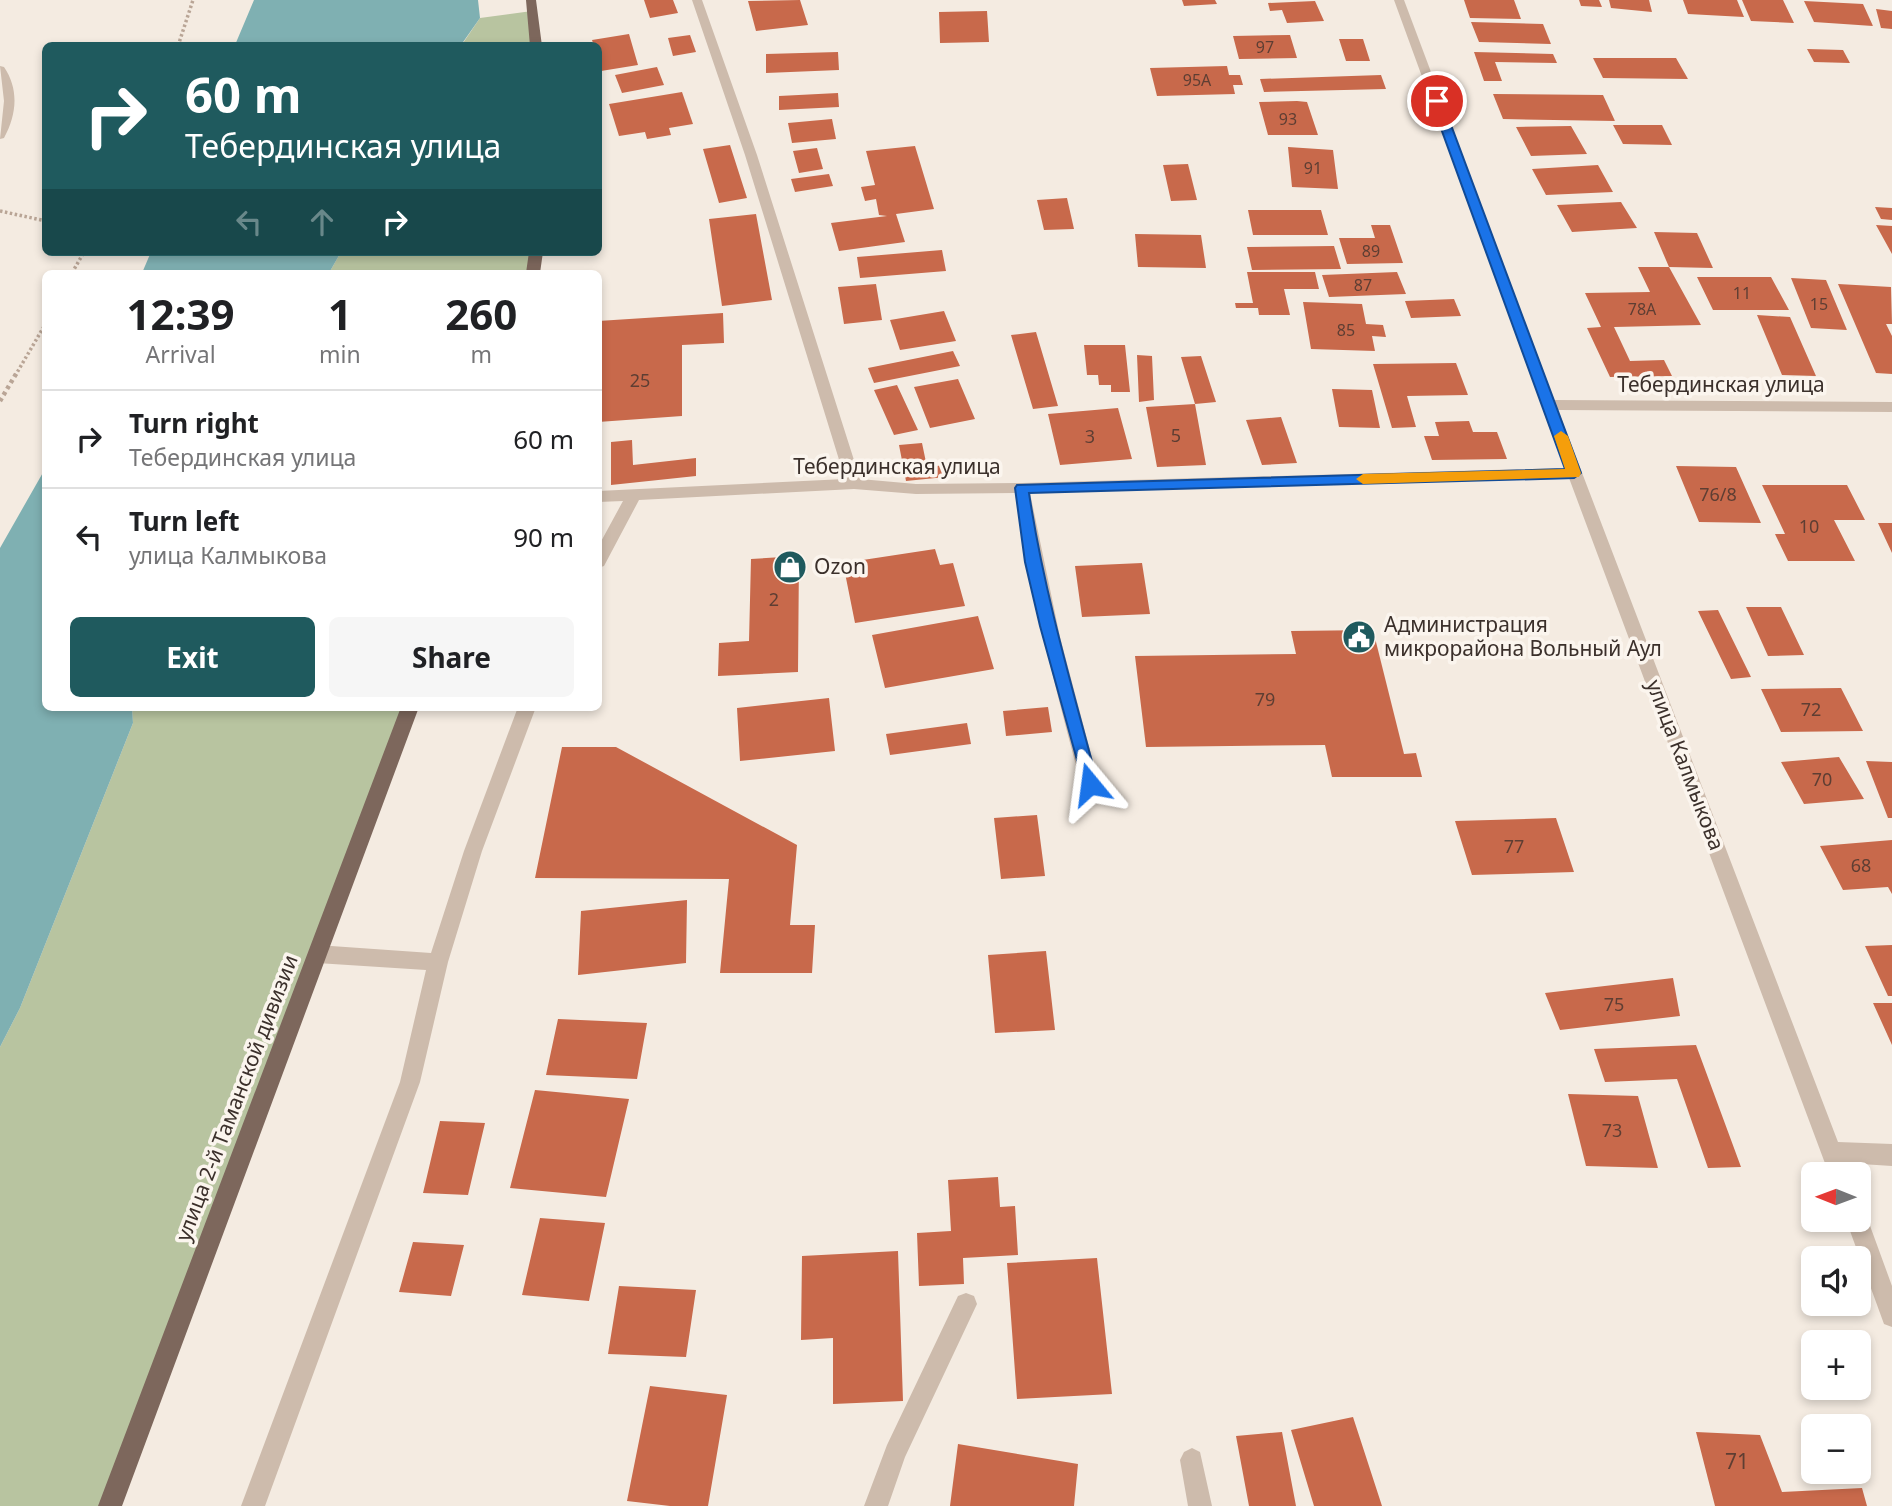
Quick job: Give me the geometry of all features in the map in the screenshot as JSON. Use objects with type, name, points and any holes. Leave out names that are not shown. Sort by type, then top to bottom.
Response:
[{"type":"main road","points":[[531,0],[536,42]]},
{"type":"main road","name":"улица 2-й Таманской дивизии","points":[[110,1506],[408,711]]},
{"type":"street","points":[[697,0],[751,155],[854,484]]},
{"type":"street","name":"улица Калмыкова","points":[[1399,0],[1574,473],[1836,1162]]},
{"type":"street","points":[[0,69],[6,76],[11,104],[0,135]]},
{"type":"street","name":"Тебердинская улица","points":[[1550,405],[1892,407]]},
{"type":"street","name":"Тебердинская улица","points":[[602,498],[854,484],[916,489],[1022,488],[1574,473]]},
{"type":"street","points":[[1022,488],[1033,562],[1049,635],[1090,784]]},
{"type":"street","points":[[602,555],[633,497]]},
{"type":"street","points":[[253,1506],[410,1082],[438,962],[472,851],[525,711]]},
{"type":"street","points":[[317,954],[438,962]]},
{"type":"street","points":[[1832,1152],[1892,1155]]},
{"type":"street","points":[[1861,1232],[1892,1316]]},
{"type":"street","points":[[876,1506],[895,1453],[966,1304]]},
{"type":"street","points":[[1192,1460],[1200,1506]]},
{"type":"path","points":[[179,42],[193,0]]},
{"type":"path","points":[[0,211],[42,220]]},
{"type":"path","points":[[0,401],[42,330]]},
{"type":"green space","points":[[532,11],[536,42],[464,42],[480,18]]},
{"type":"green space","points":[[339,256],[535,256],[533,270],[331,270]]},
{"type":"green space","points":[[132,711],[408,711],[110,1506],[0,1506],[0,1047],[20,1008],[133,723]]},
{"type":"water","points":[[254,0],[478,0],[480,18],[463,42],[236,42]]},
{"type":"water","points":[[149,256],[339,256],[331,270],[143,270]]},
{"type":"water","points":[[42,474],[42,711],[132,711],[133,723],[20,1008],[0,1047],[0,548]]},
{"type":"building","points":[[644,0],[673,0],[678,13],[650,18]]},
{"type":"building","points":[[800,0],[808,25],[756,31],[748,1]]},
{"type":"building","points":[[1182,0],[1215,0],[1217,4],[1184,6]]},
{"type":"building","points":[[1464,0],[1514,0],[1521,19],[1470,18]]},
{"type":"building","points":[[1579,0],[1599,0],[1602,7],[1581,6]]},
{"type":"building","points":[[1609,0],[1649,0],[1652,12],[1611,8]]},
{"type":"building","points":[[1683,0],[1737,0],[1744,17],[1688,14]]},
{"type":"building","points":[[1742,0],[1783,0],[1794,23],[1751,21]]},
{"type":"building","points":[[1315,1],[1324,21],[1287,23],[1282,10],[1270,11],[1268,3]]},
{"type":"building","points":[[1804,1],[1863,4],[1873,26],[1814,22]]},
{"type":"building","points":[[1876,9],[1892,11],[1892,29],[1881,28]]},
{"type":"building","points":[[987,11],[989,42],[940,43],[939,12]]},
{"type":"building","points":[[1471,22],[1543,24],[1551,44],[1479,42]]},
{"type":"building","points":[[629,34],[638,65],[602,71],[602,42],[592,40]]},
{"type":"building","points":[[690,35],[696,52],[673,56],[668,38]]},
{"type":"building","points":[[1290,35],[1297,58],[1239,59],[1233,36]]},
{"type":"building","points":[[1339,39],[1363,39],[1370,61],[1346,61]]},
{"type":"building","points":[[1807,49],[1843,50],[1850,63],[1814,62]]},
{"type":"building","points":[[838,52],[839,70],[766,73],[766,54]]},
{"type":"building","points":[[1474,52],[1553,54],[1557,63],[1495,62],[1502,81],[1484,81]]},
{"type":"building","points":[[1593,58],[1676,58],[1688,79],[1603,78]]},
{"type":"building","points":[[1227,66],[1229,75],[1240,75],[1243,85],[1233,85],[1235,94],[1157,96],[1150,68]]},
{"type":"building","points":[[657,67],[664,85],[622,93],[615,75]]},
{"type":"building","points":[[1381,75],[1386,89],[1264,92],[1260,79]]},
{"type":"building","points":[[682,92],[693,124],[669,128],[671,135],[647,139],[645,132],[619,136],[609,104]]},
{"type":"building","points":[[838,93],[839,107],[779,110],[779,96]]},
{"type":"building","points":[[1493,94],[1603,95],[1615,121],[1503,119]]},
{"type":"building","points":[[1259,102],[1307,102],[1318,135],[1268,135]]},
{"type":"building","points":[[832,119],[836,139],[792,143],[788,123]]},
{"type":"building","points":[[1613,125],[1662,125],[1672,145],[1623,144]]},
{"type":"building","points":[[1571,126],[1587,154],[1531,156],[1516,127]]},
{"type":"building","points":[[730,145],[747,198],[719,203],[703,149]]},
{"type":"building","points":[[915,146],[934,209],[896,214],[905,242],[839,251],[831,223],[887,216],[879,215],[876,199],[865,201],[861,187],[875,185],[866,151]]},
{"type":"building","points":[[1288,147],[1333,150],[1338,189],[1292,187]]},
{"type":"building","points":[[817,148],[823,169],[799,173],[793,151]]},
{"type":"building","points":[[1188,164],[1197,200],[1171,201],[1163,165]]},
{"type":"building","points":[[1598,165],[1613,192],[1546,195],[1532,169]]},
{"type":"building","points":[[829,174],[833,186],[795,192],[791,179]]},
{"type":"building","points":[[1067,198],[1074,229],[1044,230],[1037,200]]},
{"type":"building","points":[[1621,202],[1637,228],[1572,232],[1557,205]]},
{"type":"building","points":[[1875,207],[1892,208],[1892,220],[1881,219]]},
{"type":"building","points":[[1248,210],[1321,210],[1328,235],[1253,235]]},
{"type":"building","points":[[756,214],[772,300],[722,306],[709,219]]},
{"type":"building","points":[[1371,225],[1390,225],[1403,263],[1347,264],[1339,238],[1375,238]]},
{"type":"building","points":[[1876,225],[1892,226],[1892,254]]},
{"type":"building","points":[[1654,232],[1697,233],[1713,268],[1669,267]]},
{"type":"building","points":[[1135,234],[1201,235],[1206,268],[1138,267]]},
{"type":"building","points":[[1334,246],[1341,269],[1252,270],[1247,247]]},
{"type":"building","points":[[942,250],[946,271],[860,278],[857,257]]},
{"type":"building","points":[[1638,267],[1669,267],[1701,325],[1614,327],[1630,361],[1664,360],[1672,376],[1610,377],[1587,328],[1601,327],[1585,293],[1650,292]]},
{"type":"building","points":[[1247,272],[1315,272],[1319,289],[1284,289],[1290,315],[1259,315],[1258,308],[1236,308],[1235,303],[1253,303]]},
{"type":"building","points":[[1397,272],[1406,294],[1329,297],[1322,275]]},
{"type":"building","points":[[1697,277],[1771,277],[1789,310],[1713,310]]},
{"type":"building","points":[[1791,278],[1826,280],[1847,330],[1811,328]]},
{"type":"building","points":[[876,284],[882,320],[844,324],[838,287]]},
{"type":"building","points":[[1838,284],[1891,287],[1892,324],[1886,324],[1892,336],[1892,374],[1876,373]]},
{"type":"building","points":[[1454,299],[1461,316],[1411,318],[1405,301]]},
{"type":"building","points":[[1303,302],[1362,304],[1366,324],[1383,325],[1386,337],[1372,336],[1375,351],[1311,349]]},
{"type":"building","points":[[944,311],[956,341],[900,350],[890,320]]},
{"type":"building","points":[[723,313],[724,343],[682,345],[682,416],[602,422],[602,321]]},
{"type":"building","points":[[1757,315],[1790,317],[1816,376],[1782,375]]},
{"type":"building","points":[[1036,332],[1058,406],[1033,409],[1011,335]]},
{"type":"building","points":[[1084,345],[1125,345],[1130,392],[1111,392],[1111,385],[1099,385],[1098,375],[1087,375]]},
{"type":"building","points":[[953,351],[960,366],[874,383],[868,368]]},
{"type":"building","points":[[1137,355],[1152,356],[1154,400],[1139,402]]},
{"type":"building","points":[[1201,356],[1216,402],[1195,404],[1181,357]]},
{"type":"building","points":[[1456,363],[1468,395],[1407,396],[1416,427],[1392,428],[1373,364]]},
{"type":"building","points":[[958,379],[975,419],[930,428],[914,387]]},
{"type":"building","points":[[897,385],[918,430],[894,435],[874,390]]},
{"type":"building","points":[[1332,389],[1372,390],[1380,428],[1339,427]]},
{"type":"building","points":[[1195,404],[1206,465],[1157,467],[1146,407]]},
{"type":"building","points":[[1118,408],[1132,459],[1060,465],[1048,414]]},
{"type":"building","points":[[1281,417],[1297,463],[1262,465],[1246,420]]},
{"type":"building","points":[[1469,421],[1473,432],[1497,432],[1507,459],[1432,460],[1424,436],[1439,436],[1435,422]]},
{"type":"building","points":[[632,440],[633,465],[696,458],[696,476],[611,485],[611,442]]},
{"type":"building","points":[[922,443],[927,467],[982,461],[985,473],[906,481],[899,445]]},
{"type":"building","points":[[1676,466],[1736,467],[1761,523],[1699,522]]},
{"type":"building","points":[[1762,485],[1847,485],[1865,520],[1834,520],[1855,561],[1788,561],[1775,534],[1785,534]]},
{"type":"building","points":[[1878,523],[1892,523],[1892,553]]},
{"type":"building","points":[[935,549],[940,565],[953,563],[965,606],[855,623],[843,563]]},
{"type":"building","points":[[799,556],[798,672],[718,676],[719,643],[749,641],[751,559]]},
{"type":"building","points":[[1142,563],[1150,614],[1082,617],[1075,566]]},
{"type":"building","points":[[1746,607],[1781,607],[1804,655],[1768,656]]},
{"type":"building","points":[[1718,610],[1751,677],[1731,679],[1698,611]]},
{"type":"building","points":[[978,616],[994,669],[885,688],[872,635]]},
{"type":"building","points":[[1373,630],[1404,754],[1416,753],[1422,777],[1332,777],[1325,745],[1146,747],[1135,656],[1296,654],[1291,631]]},
{"type":"building","points":[[1841,688],[1863,731],[1781,732],[1761,689]]},
{"type":"building","points":[[829,698],[835,751],[740,761],[737,708]]},
{"type":"building","points":[[1048,707],[1052,732],[1006,736],[1003,711]]},
{"type":"building","points":[[967,723],[971,744],[890,755],[886,734]]},
{"type":"building","points":[[562,747],[616,747],[797,845],[790,925],[815,925],[812,973],[720,973],[729,879],[535,878]]},
{"type":"building","points":[[1839,757],[1864,799],[1804,804],[1781,762]]},
{"type":"building","points":[[1866,761],[1892,762],[1892,818],[1888,818]]},
{"type":"building","points":[[1037,815],[1045,876],[1001,879],[994,818]]},
{"type":"building","points":[[1556,818],[1574,872],[1472,875],[1455,821]]},
{"type":"building","points":[[1892,840],[1892,894],[1888,887],[1843,890],[1820,846]]},
{"type":"building","points":[[687,900],[686,963],[578,975],[581,911]]},
{"type":"building","points":[[1892,945],[1892,996],[1888,996],[1865,946]]},
{"type":"building","points":[[1046,951],[1055,1030],[995,1033],[988,955]]},
{"type":"building","points":[[1673,978],[1680,1016],[1560,1030],[1545,993]]},
{"type":"building","points":[[1873,1003],[1892,1003],[1892,1045]]},
{"type":"building","points":[[558,1019],[647,1023],[637,1079],[546,1075]]},
{"type":"building","points":[[1696,1045],[1741,1167],[1708,1168],[1677,1079],[1605,1082],[1594,1049]]},
{"type":"building","points":[[535,1090],[629,1099],[606,1197],[510,1188]]},
{"type":"building","points":[[1568,1094],[1638,1096],[1658,1168],[1586,1166]]},
{"type":"building","points":[[440,1121],[485,1123],[468,1195],[423,1193]]},
{"type":"building","points":[[998,1177],[1000,1207],[1015,1206],[1018,1255],[963,1258],[964,1284],[919,1286],[917,1233],[951,1231],[948,1180]]},
{"type":"building","points":[[540,1218],[605,1223],[589,1301],[522,1295]]},
{"type":"building","points":[[413,1242],[464,1245],[451,1296],[399,1292]]},
{"type":"building","points":[[898,1251],[903,1401],[833,1404],[833,1338],[801,1340],[802,1256]]},
{"type":"building","points":[[1097,1258],[1112,1394],[1017,1399],[1007,1263]]},
{"type":"building","points":[[619,1286],[696,1290],[686,1357],[608,1354]]},
{"type":"building","points":[[650,1386],[727,1395],[708,1506],[670,1506],[627,1501]]},
{"type":"building","points":[[1353,1417],[1382,1506],[1314,1506],[1291,1430]]},
{"type":"building","points":[[1282,1432],[1296,1506],[1249,1506],[1236,1436]]},
{"type":"building","points":[[1696,1432],[1760,1435],[1782,1492],[1862,1488],[1867,1506],[1715,1506]]},
{"type":"building","points":[[958,1444],[1078,1464],[1074,1506],[950,1506]]},
{"type":"slow traffic","points":[[1363,479],[1574,473],[1561,436]]},
{"type":"place","name":"Ozon","points":[[790,567]]},
{"type":"place","name":"Администрация микрорайона Вольный Аул","points":[[1359,637]]},
{"type":"route","points":[[1090,784],[1047,626],[1033,562],[1022,488],[1574,473],[1437,101]]}]
